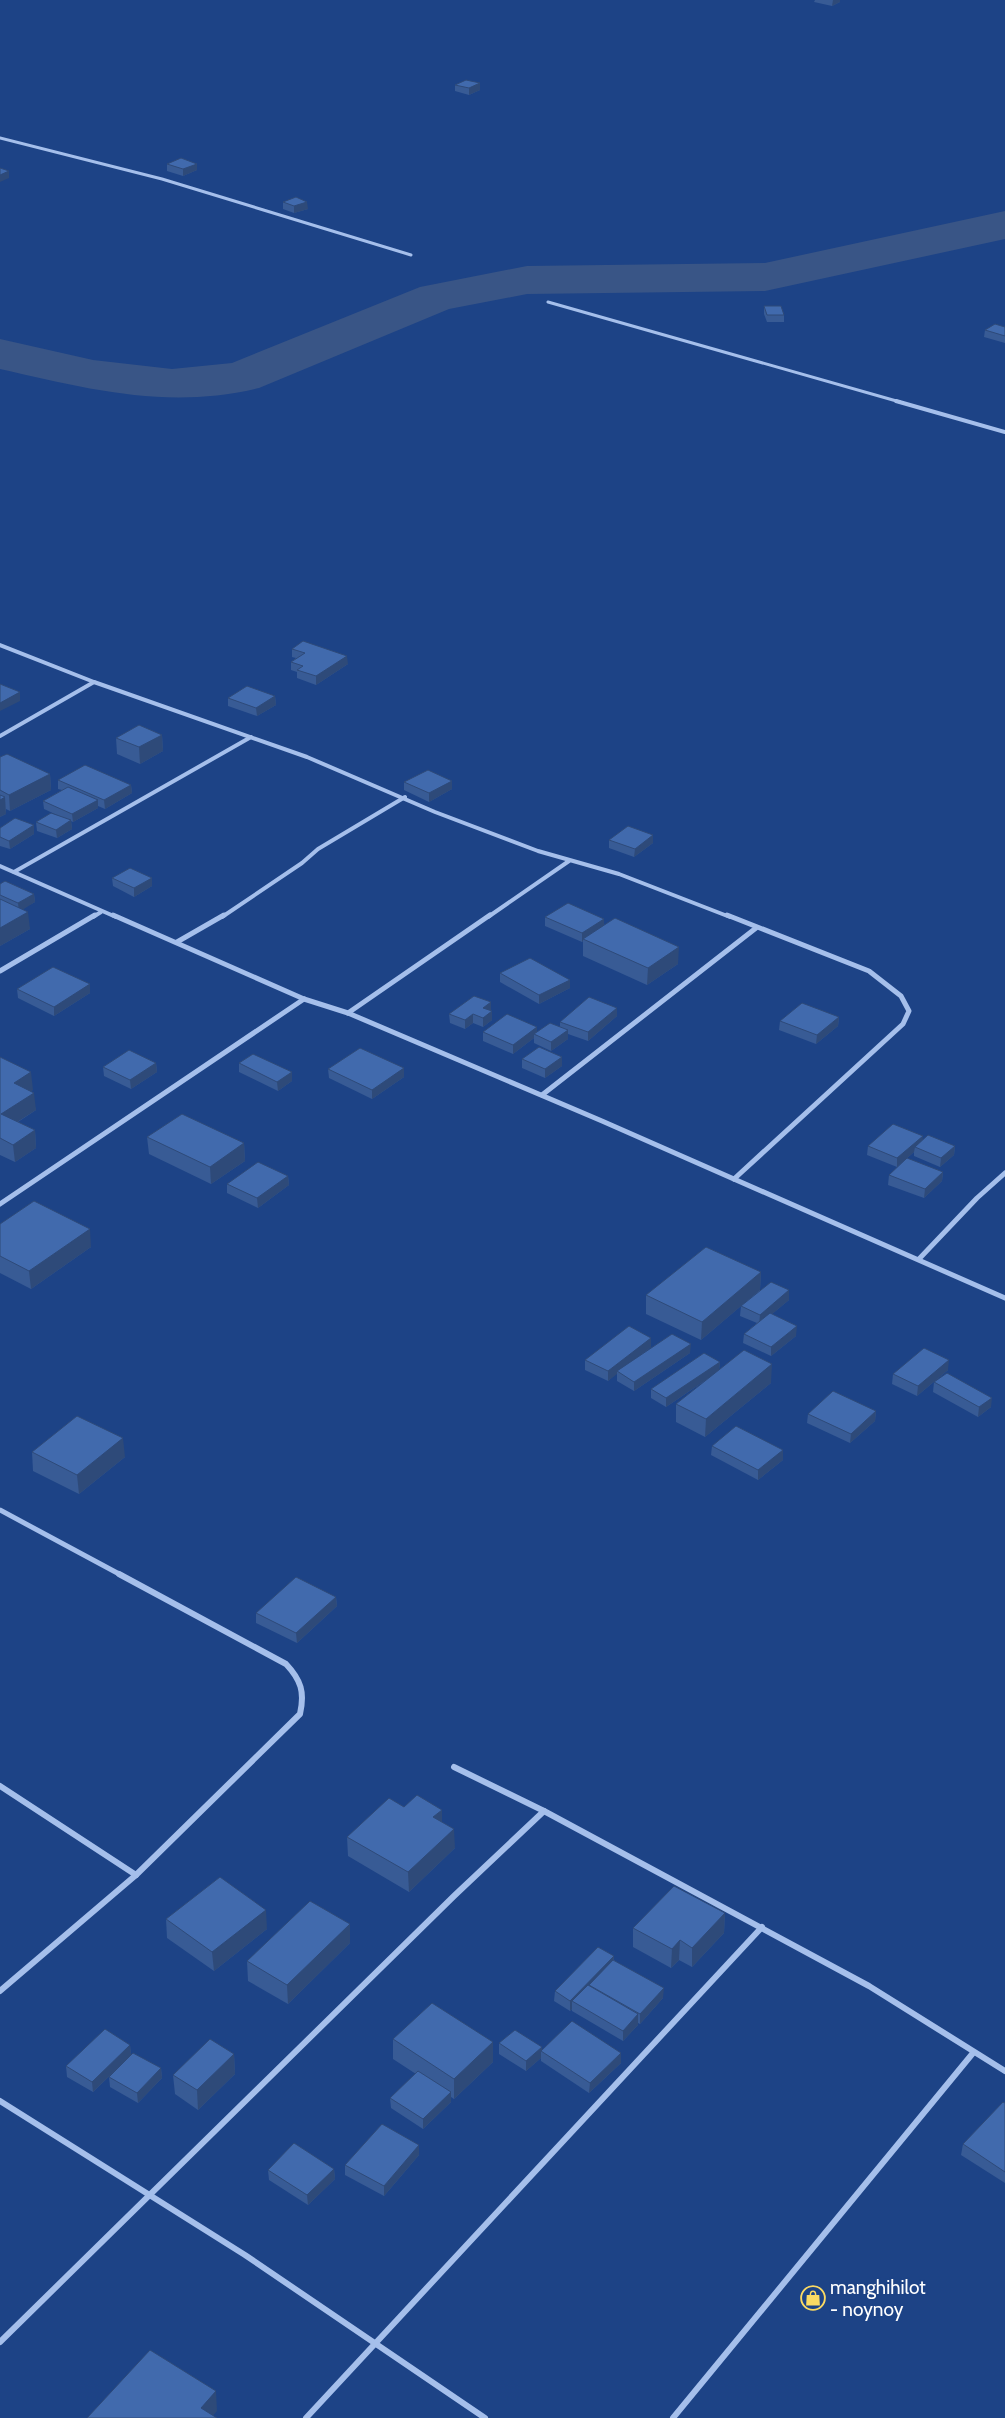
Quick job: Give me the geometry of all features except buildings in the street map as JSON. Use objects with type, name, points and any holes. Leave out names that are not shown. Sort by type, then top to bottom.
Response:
[{"type":"street","points":[[0,138],[162,179],[411,255]]},
{"type":"street","points":[[548,302],[1005,432]]},
{"type":"street","points":[[0,645],[94,682],[307,757],[405,797],[435,812],[569,860],[626,876],[868,971],[901,996],[909,1011],[903,1024],[734,1179]]},
{"type":"street","points":[[0,736],[94,682]]},
{"type":"street","points":[[14,872],[251,737]]},
{"type":"street","points":[[177,942],[209,925],[302,863],[318,849],[405,797]]},
{"type":"street","points":[[348,1013],[569,860]]},
{"type":"street","points":[[0,866],[74,897],[101,912],[177,942],[304,999],[348,1013],[542,1095],[1005,1298]]},
{"type":"street","points":[[0,971],[101,912]]},
{"type":"street","points":[[542,1095],[756,928]]},
{"type":"street","points":[[0,1204],[304,999]]},
{"type":"street","points":[[919,1259],[977,1198],[1005,1173]]},
{"type":"street","points":[[0,1510],[286,1664],[300,1678],[305,1696],[300,1714],[136,1875],[0,1991]]},
{"type":"street","points":[[454,1767],[544,1811],[869,1986],[973,2053],[1005,2071]]},
{"type":"street","points":[[0,1786],[136,1875]]},
{"type":"street","points":[[0,2342],[454,1896],[544,1811]]},
{"type":"street","points":[[306,2418],[378,2343],[762,1927]]},
{"type":"street","points":[[673,2418],[973,2053]]},
{"type":"street","points":[[0,2100],[150,2194],[378,2343],[484,2418]]},
{"type":"waterway","points":[[0,354],[93,375],[172,384],[241,377],[437,297],[527,280],[765,277],[1005,225]]},
{"type":"place","name":"manghihilot - noynoy","points":[[813,2298]]}]
